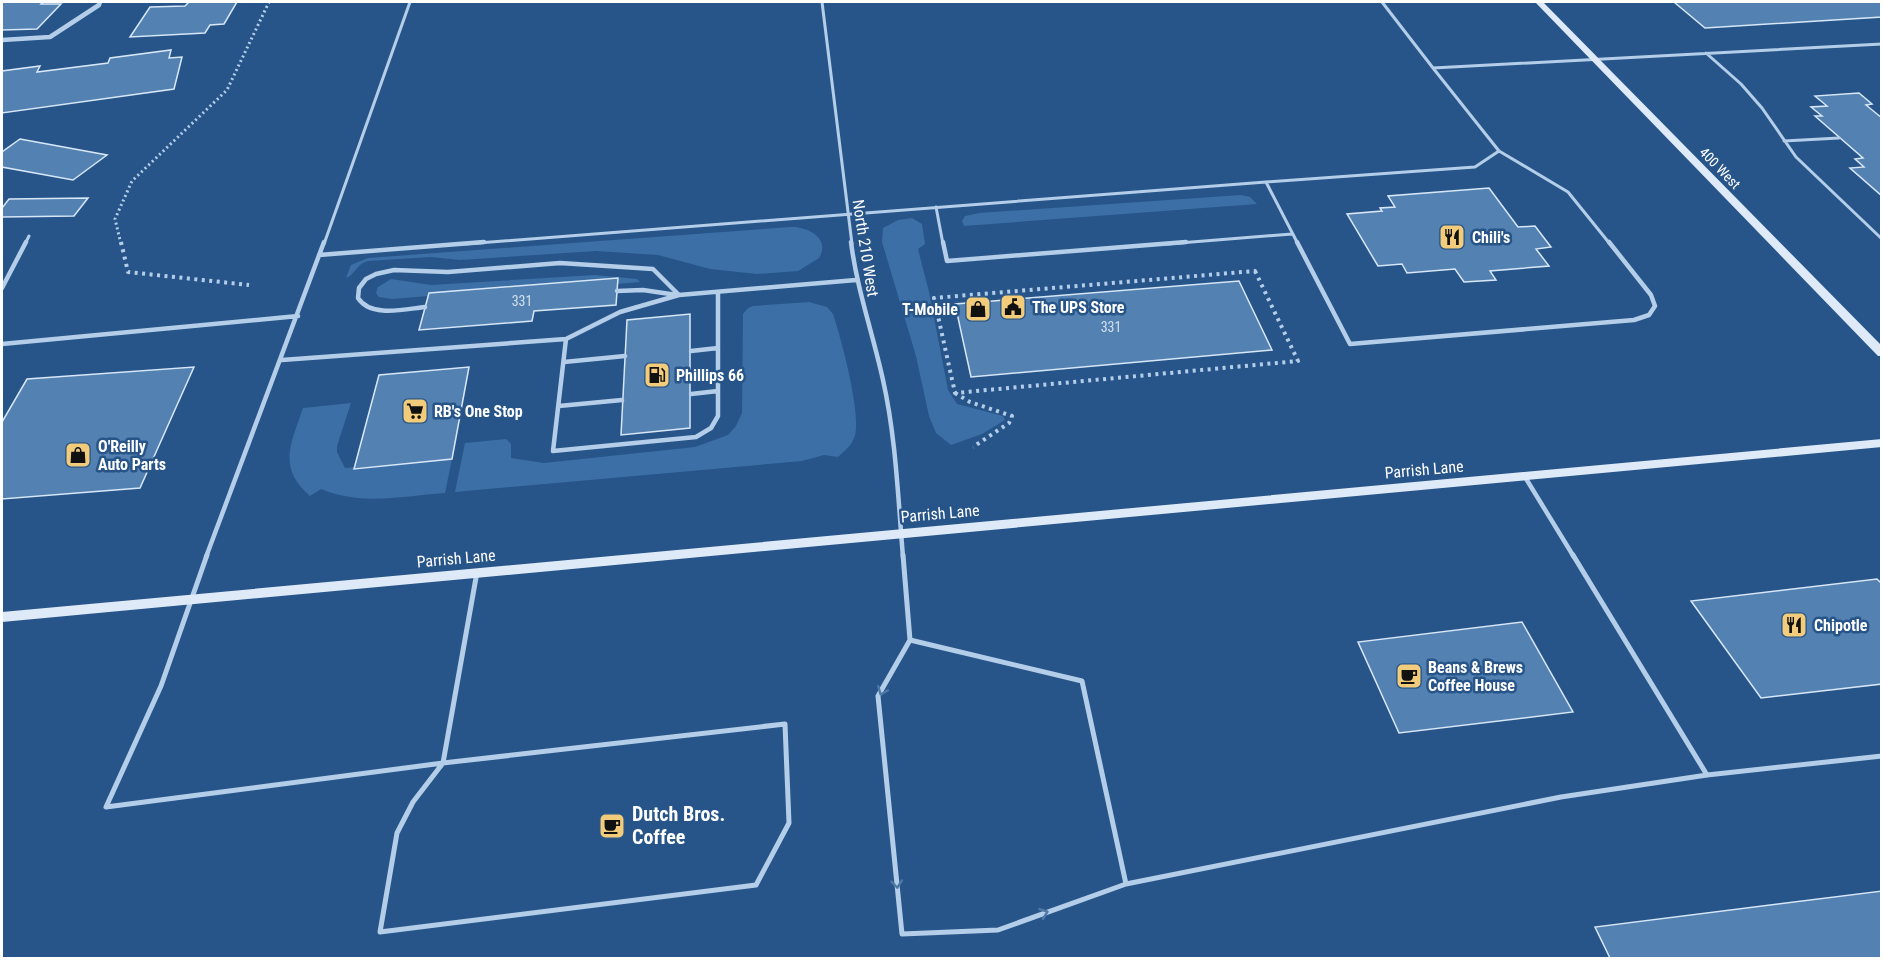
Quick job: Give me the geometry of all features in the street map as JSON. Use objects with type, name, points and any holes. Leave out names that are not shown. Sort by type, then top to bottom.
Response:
[{"type":"main road","name":"400 West","points":[[1539,2],[1881,353]]},
{"type":"main road","name":"Parrish Lane","points":[[2,617],[1881,443]]},
{"type":"street","points":[[2,40],[50,37],[99,2]]},
{"type":"lane","points":[[410,2],[282,360],[190,599],[161,686],[106,807],[443,763],[785,724],[789,823],[756,885],[380,932],[398,833],[413,802],[443,763],[477,572]]},
{"type":"lane","name":"North 210 West","points":[[822,2],[856,280],[885,391],[894,446],[910,640]]},
{"type":"lane","points":[[1266,182],[1350,344],[1634,320],[1649,316],[1654,312],[1656,307],[1651,295],[1568,192],[1499,151],[1382,2]]},
{"type":"lane","points":[[1433,68],[1881,44]]},
{"type":"lane","points":[[1706,53],[1748,92],[1762,108],[1784,141],[1814,175],[1881,239]]},
{"type":"lane","points":[[1784,141],[1839,138]]},
{"type":"lane","points":[[320,255],[1475,166],[1499,151]]},
{"type":"lane","points":[[936,207],[947,261],[1292,234]]},
{"type":"lane","points":[[2,288],[29,236]]},
{"type":"lane","points":[[425,307],[374,310],[362,304],[358,299],[358,290],[365,279],[389,271],[413,269],[448,272],[575,263],[654,269],[679,295]]},
{"type":"lane","points":[[282,360],[566,339],[620,312],[679,295],[856,280]]},
{"type":"lane","points":[[617,291],[643,290],[679,295]]},
{"type":"lane","points":[[566,339],[553,451],[691,438],[707,433],[715,426],[718,416],[718,292]]},
{"type":"lane","points":[[2,344],[298,316]]},
{"type":"lane","points":[[691,351],[718,348]]},
{"type":"lane","points":[[564,362],[625,356]]},
{"type":"lane","points":[[691,394],[718,391]]},
{"type":"lane","points":[[559,406],[622,400]]},
{"type":"lane","points":[[1525,477],[1707,775]]},
{"type":"lane","points":[[1126,884],[1082,681],[910,640],[878,696],[902,934],[998,930],[1126,884],[1561,797],[1707,775],[1881,756]]},
{"type":"path","points":[[249,285],[128,273],[115,219],[132,181],[226,90],[269,2]]},
{"type":"path","points":[[955,393],[1298,361],[1256,271],[934,297],[955,393],[970,402],[1012,416],[1009,423],[973,447]]},
{"type":"shaded area","points":[[1241,195],[1250,197],[1257,204],[964,226],[962,221],[965,216],[979,213]]},
{"type":"shaded area","points":[[912,218],[922,224],[925,244],[918,249],[929,292],[948,390],[957,404],[1003,416],[1005,420],[982,434],[951,445],[936,433],[929,416],[916,356],[882,242],[883,228],[898,220]]},
{"type":"shaded area","points":[[790,227],[810,231],[820,239],[822,245],[819,258],[798,271],[757,274],[710,269],[658,255],[596,251],[460,260],[431,257],[368,261],[361,264],[346,278],[351,265],[368,258]]},
{"type":"shaded area","points":[[595,275],[637,279],[640,282],[618,284],[618,278],[429,293],[428,296],[392,299],[379,297],[376,293],[378,287],[391,279],[431,285]]},
{"type":"shaded area","points":[[809,302],[827,307],[833,314],[853,393],[855,435],[850,445],[838,457],[824,455],[802,461],[455,492],[465,443],[506,439],[511,444],[511,458],[544,463],[695,447],[728,435],[736,426],[742,413],[743,314],[753,306]]},
{"type":"shaded area","points":[[351,403],[337,446],[337,452],[345,468],[452,459],[445,493],[367,499],[321,489],[310,496],[293,475],[290,465],[291,444],[303,408]]},
{"type":"building","points":[[2,2],[61,4],[37,29],[2,30]]},
{"type":"building","points":[[189,2],[237,2],[224,24],[210,25],[205,33],[130,37],[150,7],[185,6]]},
{"type":"building","points":[[1674,2],[1882,2],[1882,17],[1705,28]]},
{"type":"building","points":[[171,50],[169,58],[182,57],[174,89],[2,113],[2,71],[40,66],[37,72],[108,63],[110,58]]},
{"type":"building","points":[[1859,93],[1872,104],[1866,105],[1882,118],[1882,196],[1850,168],[1864,167],[1855,159],[1863,158],[1815,116],[1822,116],[1811,107],[1827,106],[1815,96]]},
{"type":"building","points":[[20,139],[107,155],[73,180],[2,167],[2,152]]},
{"type":"building","name":"Chili's","points":[[1489,188],[1518,227],[1535,226],[1551,247],[1536,249],[1549,266],[1490,271],[1496,280],[1464,282],[1455,269],[1407,273],[1402,264],[1378,266],[1347,214],[1382,211],[1380,208],[1395,207],[1388,196]]},
{"type":"building","points":[[88,198],[74,216],[2,217],[2,208],[9,199]]},
{"type":"building","points":[[618,278],[616,305],[534,311],[532,321],[419,330],[429,293]]},
{"type":"building","points":[[1239,281],[1272,350],[971,377],[955,304]]},
{"type":"building","name":"Phillips 66","points":[[690,314],[690,428],[621,435],[627,320]]},
{"type":"building","name":"O'Reilly Auto Parts","points":[[194,367],[140,488],[2,499],[2,422],[27,379]]},
{"type":"building","name":"RB's One Stop","points":[[469,367],[452,459],[354,469],[379,375]]},
{"type":"building","points":[[1877,579],[1882,584],[1882,684],[1761,698],[1691,601]]},
{"type":"building","points":[[1522,622],[1573,712],[1399,733],[1358,642]]},
{"type":"building","points":[[1882,891],[1882,958],[1610,958],[1595,927]]},
{"type":"place","name":"Chili's","points":[[1452,237]]},
{"type":"place","name":"The UPS Store","points":[[1013,307]]},
{"type":"place","name":"T-Mobile","points":[[978,309]]},
{"type":"place","name":"Phillips 66","points":[[657,375]]},
{"type":"place","name":"RB's One Stop","points":[[415,411]]},
{"type":"place","name":"O'Reilly Auto Parts","points":[[78,455]]},
{"type":"place","name":"Chipotle","points":[[1794,625]]},
{"type":"place","name":"Beans & Brews Coffee House","points":[[1409,676]]},
{"type":"place","name":"Dutch Bros. Coffee","points":[[612,826]]}]
